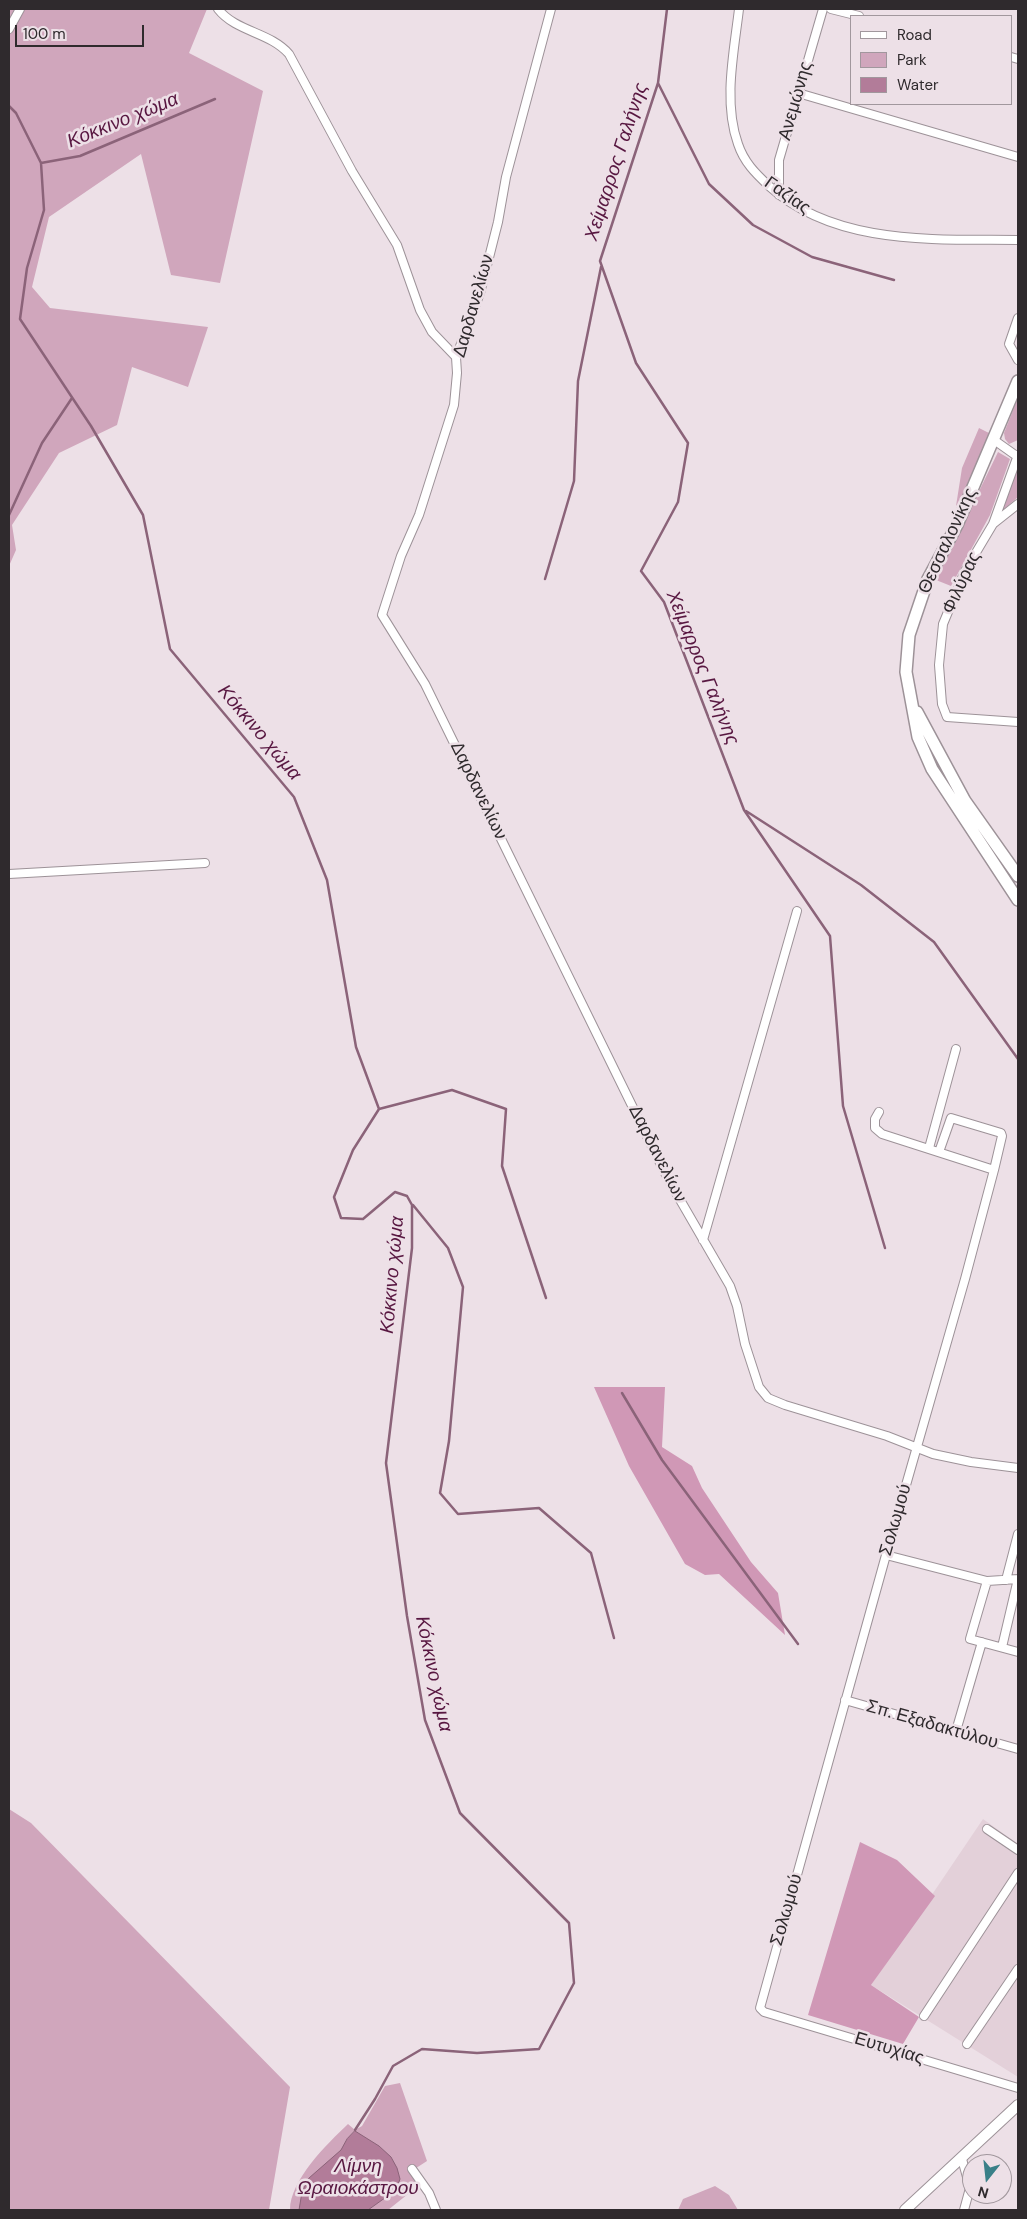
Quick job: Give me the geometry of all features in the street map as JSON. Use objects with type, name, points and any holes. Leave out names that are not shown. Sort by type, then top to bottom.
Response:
[{"type":"main road","name":"Θεσσαλονίκης","points":[[1018,381],[956,525],[928,579],[909,635],[906,672],[908,689],[914,707],[965,800],[1018,876]]},
{"type":"main road","name":"Θεσσαλονίκης","points":[[914,707],[918,737],[932,769],[1018,900]]},
{"type":"street","points":[[9,30],[20,9]]},
{"type":"street","points":[[218,9],[235,23],[271,39],[289,54],[352,171],[397,245],[420,310],[432,332],[456,357]]},
{"type":"street","name":"Δαρδανελίων","points":[[551,9],[506,177],[498,222],[480,293],[456,357],[457,373],[454,405],[419,515],[401,556],[382,614],[425,684],[668,1179],[730,1286],[737,1306],[745,1344],[759,1387],[768,1398],[799,1410],[881,1434],[917,1448],[954,1459],[1018,1468]]},
{"type":"street","name":"Γαζίας","points":[[739,9],[731,93],[732,120],[738,144],[750,168],[779,195],[793,205],[819,218],[901,238],[1018,240]]},
{"type":"street","name":"Ανεμώνης","points":[[779,195],[779,160],[823,9]]},
{"type":"street","points":[[831,9],[856,15]]},
{"type":"street","points":[[798,93],[1018,156]]},
{"type":"street","points":[[1018,318],[1009,344],[1018,360]]},
{"type":"street","points":[[994,440],[1018,456]]},
{"type":"street","name":"Φιλύρας","points":[[1018,456],[993,524],[965,571],[943,624],[939,665],[942,704],[947,717],[1018,722]]},
{"type":"street","points":[[993,524],[1018,504]]},
{"type":"street","points":[[9,874],[204,863]]},
{"type":"street","points":[[703,1240],[797,911]]},
{"type":"street","points":[[929,1148],[956,1049]]},
{"type":"street","points":[[879,1112],[875,1119],[875,1128],[882,1134],[994,1170]]},
{"type":"street","name":"Σολωμού","points":[[760,2008],[845,1700],[961,1296],[1003,1134],[951,1118],[939,1152]]},
{"type":"street","points":[[1006,1580],[1018,1534]]},
{"type":"street","points":[[886,1555],[987,1582],[1018,1578],[1002,1647]]},
{"type":"street","points":[[987,1582],[970,1639],[1018,1652]]},
{"type":"street","points":[[956,1731],[982,1642]]},
{"type":"street","name":"Σπ. Εξαδακτύλου","points":[[845,1700],[1018,1749]]},
{"type":"street","points":[[987,1829],[1018,1850]]},
{"type":"street","points":[[924,2016],[1018,1872]]},
{"type":"street","points":[[967,2044],[1018,1970]]},
{"type":"street","name":"Ευτυχίας","points":[[760,2008],[764,2012],[1018,2088]]},
{"type":"street","points":[[967,2154],[1018,2105]]},
{"type":"street","points":[[905,2210],[962,2159]]},
{"type":"street","points":[[412,2169],[429,2194],[436,2210]]},
{"type":"shaded area","points":[[594,1387],[665,1387],[662,1447],[692,1466],[702,1488],[751,1562],[778,1593],[785,1635],[719,1574],[705,1575],[685,1564],[629,1466]]},
{"type":"shaded area","points":[[983,1819],[1018,1844],[1018,2077],[871,1985]]},
{"type":"shaded area","points":[[860,1842],[897,1860],[935,1896],[871,1985],[919,2017],[903,2044],[808,2015]]},
{"type":"green space","points":[[9,9],[207,9],[189,53],[263,91],[220,283],[171,275],[141,154],[49,217],[32,287],[50,308],[208,327],[188,387],[132,367],[117,425],[59,453],[12,525],[16,550],[9,566]]},
{"type":"green space","points":[[1018,398],[1018,440],[1009,444],[1005,439],[1004,433]]},
{"type":"green space","points":[[979,428],[989,433],[989,436],[960,502],[956,506],[962,468]]},
{"type":"green space","points":[[998,452],[1010,459],[990,515],[951,586],[936,580]]},
{"type":"green space","points":[[1018,466],[1018,497],[1002,511]]},
{"type":"green space","points":[[9,1809],[31,1823],[290,2087],[269,2210],[9,2210]]},
{"type":"green space","points":[[400,2083],[427,2161],[410,2172],[418,2186],[388,2210],[290,2210],[296,2187],[320,2152],[348,2124],[355,2130],[362,2126],[385,2086]]},
{"type":"green space","points":[[715,2186],[729,2195],[738,2210],[678,2210],[683,2199]]},
{"type":"water","name":"Λίμνη Ωραιοκάστρου","points":[[355,2131],[379,2146],[391,2157],[400,2179],[396,2190],[368,2210],[299,2210],[302,2192],[309,2178],[341,2150],[347,2139]]},
{"type":"waterway","name":"Χείμαρρος Γαλήνης","points":[[667,9],[658,83],[600,261],[636,363],[688,443],[678,502],[641,571],[664,602],[744,810],[830,936],[843,1106],[885,1248]]},
{"type":"waterway","points":[[658,83],[709,184],[753,225],[812,257],[894,280]]},
{"type":"waterway","name":"Κόκκινο χώμα","points":[[41,163],[80,156],[215,99]]},
{"type":"waterway","name":"Κόκκινο χώμα","points":[[9,106],[16,113],[41,163],[44,210],[27,268],[20,319],[91,426],[143,515],[170,649],[294,797],[327,880],[356,1047],[379,1109],[353,1150],[334,1197],[341,1218],[363,1219],[395,1192],[407,1196],[412,1205],[412,1248],[386,1463],[407,1616],[425,1720],[460,1813],[569,1923],[574,1983],[539,2049],[477,2053],[422,2049],[393,2066],[355,2130]]},
{"type":"waterway","points":[[545,579],[574,481],[578,381],[601,267]]},
{"type":"waterway","name":"Κόκκινο χώμα","points":[[9,515],[42,443],[72,398]]},
{"type":"waterway","name":"Χείμαρρος Γαλήνης","points":[[746,811],[861,885],[934,942],[1018,1059]]},
{"type":"waterway","name":"Κόκκινο χώμα","points":[[379,1109],[452,1090],[506,1109],[502,1166],[546,1298]]},
{"type":"waterway","name":"Κόκκινο χώμα","points":[[413,1205],[448,1248],[463,1287],[449,1441],[440,1493],[458,1514],[539,1508],[591,1553],[614,1638]]},
{"type":"waterway","name":"Κόκκινο χώμα","points":[[622,1393],[662,1460],[798,1644]]}]
